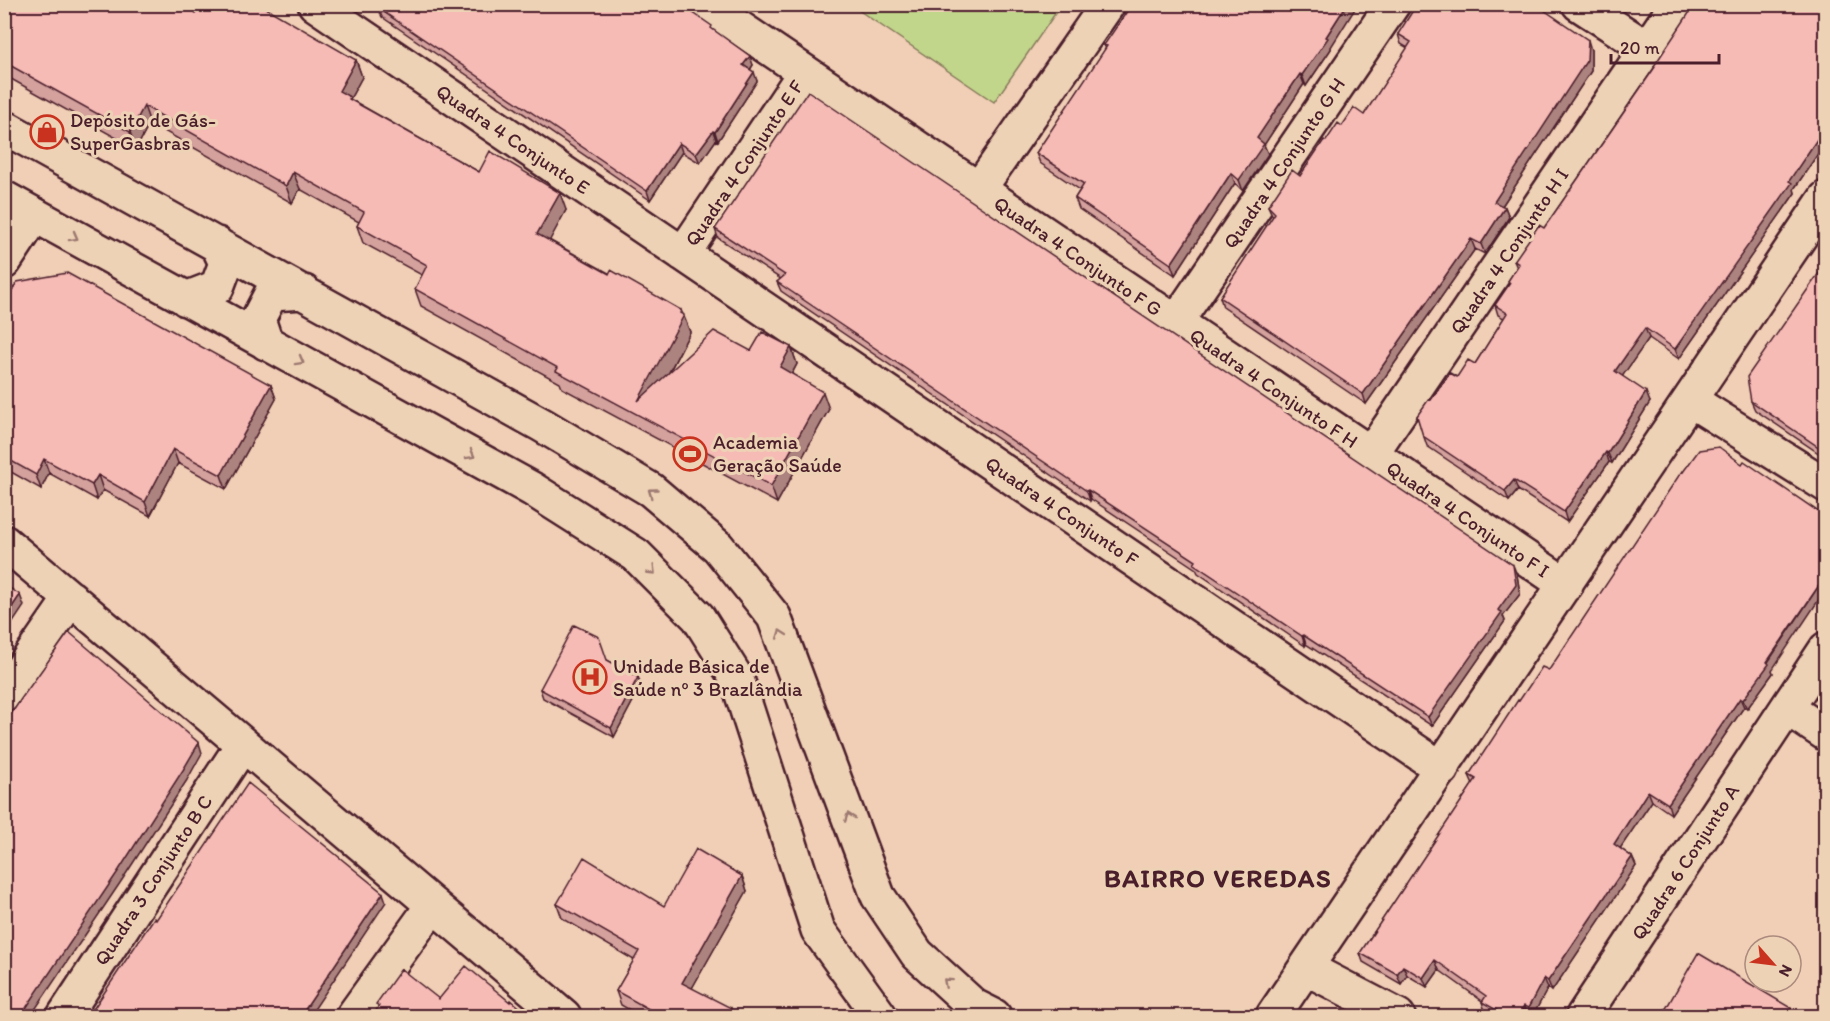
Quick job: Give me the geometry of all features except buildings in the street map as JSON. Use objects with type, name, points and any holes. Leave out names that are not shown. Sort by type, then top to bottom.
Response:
[{"type":"street","name":"Quadra 4 Conjunto E","points":[[315,4],[351,14],[682,254]]},
{"type":"street","points":[[704,4],[979,189],[1108,4]]},
{"type":"street","name":"Quadra 4 Conjunto G H","points":[[1176,322],[1393,4]]},
{"type":"street","points":[[1580,4],[1647,48]]},
{"type":"street","name":"Quadra 4 Conjunto H I","points":[[1371,454],[1677,4]]},
{"type":"street","name":"Quadra 4 Conjunto E F","points":[[682,254],[805,72]]},
{"type":"street","points":[[4,126],[542,424],[651,490],[718,548],[774,617],[878,896],[917,954],[974,1006],[994,1017]]},
{"type":"street","name":"Quadra 4 Conjunto F G","points":[[979,189],[1176,322]]},
{"type":"street","points":[[4,198],[542,495],[636,555],[698,618],[737,679],[818,930],[880,1017]]},
{"type":"street","points":[[1273,1017],[1826,198]]},
{"type":"street","points":[[4,262],[35,215]]},
{"type":"street","points":[[186,299],[217,287],[226,264],[217,244]]},
{"type":"street","name":"Quadra 4 Conjunto F","points":[[682,254],[1442,768]]},
{"type":"street","points":[[266,343],[258,319],[271,294],[304,292]]},
{"type":"street","name":"Quadra 4 Conjunto F H","points":[[1176,322],[1371,454]]},
{"type":"street","points":[[1690,400],[1826,484]]},
{"type":"street","name":"Quadra 4 Conjunto F I","points":[[1371,454],[1566,585]]},
{"type":"street","points":[[4,542],[564,1017]]},
{"type":"street","points":[[4,695],[71,598]]},
{"type":"street","name":"Quadra 6 Conjunto A","points":[[1583,1017],[1826,650]]},
{"type":"street","points":[[1787,708],[1826,734]]},
{"type":"street","name":"Quadra 3 Conjunto B C","points":[[63,1017],[243,744]]},
{"type":"street","points":[[353,1017],[433,905]]},
{"type":"street","points":[[1306,968],[1398,1017]]},
{"type":"green space","points":[[1053,4],[1059,8],[994,102],[851,5]]},
{"type":"place","name":"Depósito de Gás- SuperGasbras","points":[[47,132]]},
{"type":"place","name":"Academia Geração Saúde","points":[[690,454]]},
{"type":"place","name":"Unidade Básica de Saúde nº 3 Brazlândia","points":[[590,677]]},
{"type":"district","name":"BAIRRO VEREDAS","points":[[1218,878]]}]
